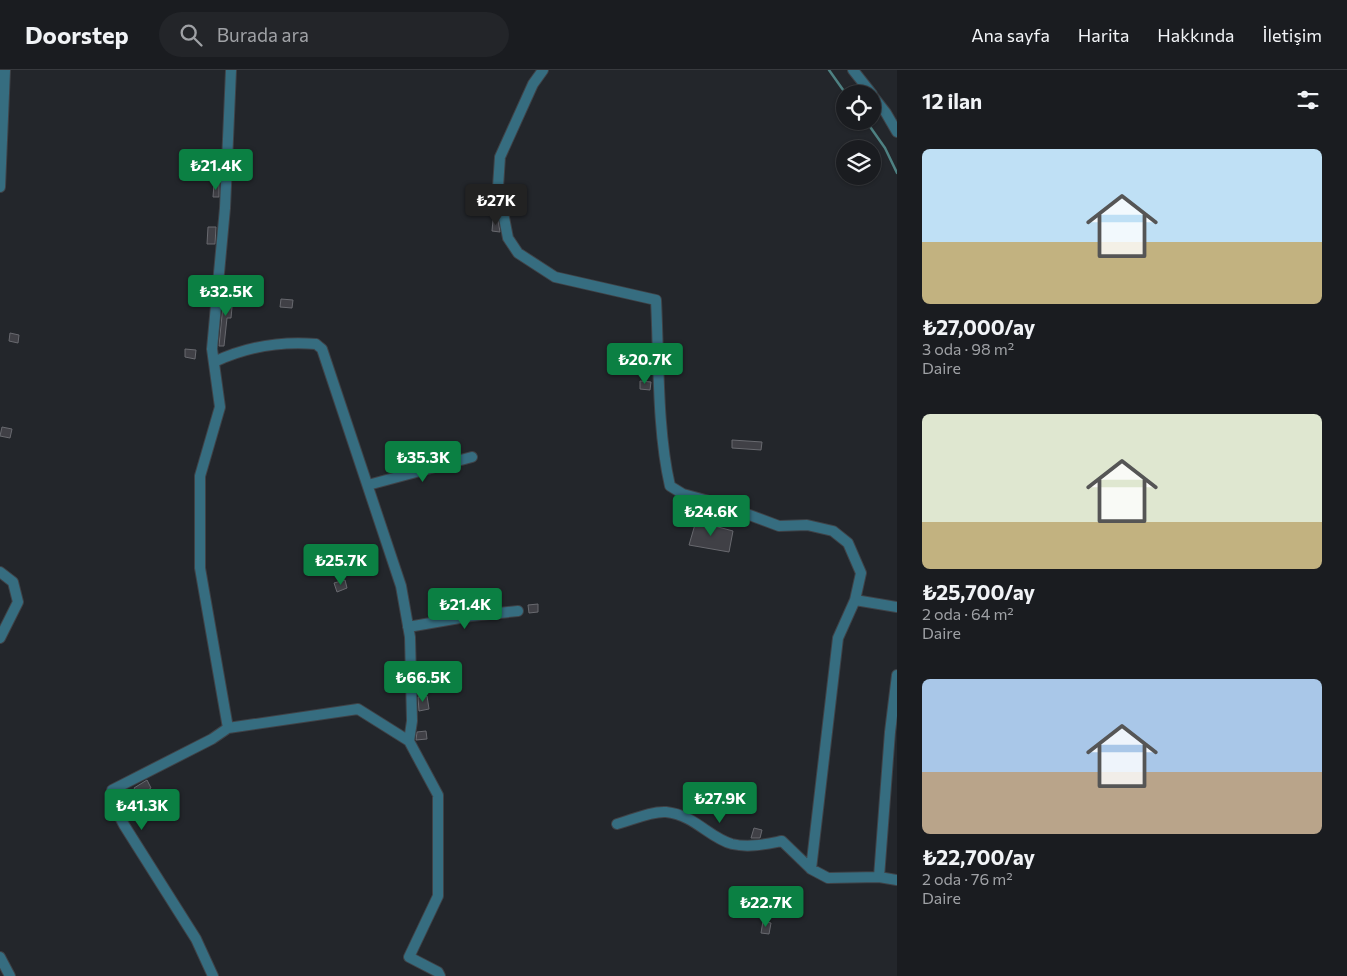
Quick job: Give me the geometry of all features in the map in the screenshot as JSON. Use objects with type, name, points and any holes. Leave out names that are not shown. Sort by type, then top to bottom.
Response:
[{"type":"street","points":[[0,187],[5,70]]},
{"type":"street","points":[[228,728],[200,568],[200,476],[220,407],[212,349],[225,208],[231,70]]},
{"type":"street","points":[[543,70],[532,84],[500,157],[498,187],[508,238],[518,253],[555,277],[656,300],[660,392],[666,470],[670,486],[683,494],[720,504],[780,526],[807,525],[833,531],[848,543],[861,573],[855,600],[838,638],[811,869]]},
{"type":"street","points":[[853,70],[865,85]]},
{"type":"street","points":[[881,106],[897,132]]},
{"type":"street","points":[[214,362],[238,351],[285,344],[316,344],[322,349],[401,586],[408,627],[412,721],[408,741]]},
{"type":"street","points":[[368,485],[472,457]]},
{"type":"street","points":[[0,572],[14,582],[18,602],[0,638]]},
{"type":"street","points":[[855,600],[897,607]]},
{"type":"street","points":[[408,627],[471,616],[518,611]]},
{"type":"street","points":[[879,877],[890,732],[897,675]]},
{"type":"street","points":[[213,976],[196,940],[152,873],[111,800],[112,790],[212,739],[228,728],[358,709],[408,741],[438,795],[438,896],[409,957],[438,972],[440,976]]},
{"type":"street","points":[[617,824],[666,812],[694,820],[713,835],[731,844],[754,846],[782,841],[811,869],[828,878],[879,877],[897,880]]},
{"type":"street","points":[[0,957],[10,976]]},
{"type":"building","points":[[214,184],[219,184],[219,197],[213,197]]},
{"type":"building","points":[[493,220],[498,220],[500,232],[492,231]]},
{"type":"building","points":[[208,227],[216,227],[215,244],[207,244]]},
{"type":"building","points":[[224,295],[233,296],[231,318],[227,318],[224,346],[219,346]]},
{"type":"building","points":[[281,299],[293,300],[292,308],[280,307]]},
{"type":"building","points":[[10,333],[19,335],[18,343],[9,341]]},
{"type":"building","points":[[185,349],[196,350],[195,359],[185,357]]},
{"type":"building","points":[[640,381],[651,382],[650,390],[640,389]]},
{"type":"building","points":[[2,427],[12,429],[10,438],[0,436]]},
{"type":"building","points":[[732,440],[762,442],[761,450],[732,448]]},
{"type":"building","points":[[696,521],[733,531],[729,552],[689,545]]},
{"type":"building","points":[[345,580],[347,588],[337,592],[334,583]]},
{"type":"building","points":[[538,604],[538,612],[529,613],[528,605]]},
{"type":"building","points":[[427,696],[429,709],[419,711],[418,697]]},
{"type":"building","points":[[426,731],[427,739],[416,740],[417,732]]},
{"type":"building","points":[[147,780],[151,788],[139,796],[134,788]]},
{"type":"building","points":[[754,828],[762,830],[760,838],[751,838]]},
{"type":"building","points":[[763,921],[771,923],[769,934],[761,933]]},
{"type":"waterway","points":[[829,70],[840,85]]},
{"type":"waterway","points":[[872,130],[885,148],[897,173]]}]
